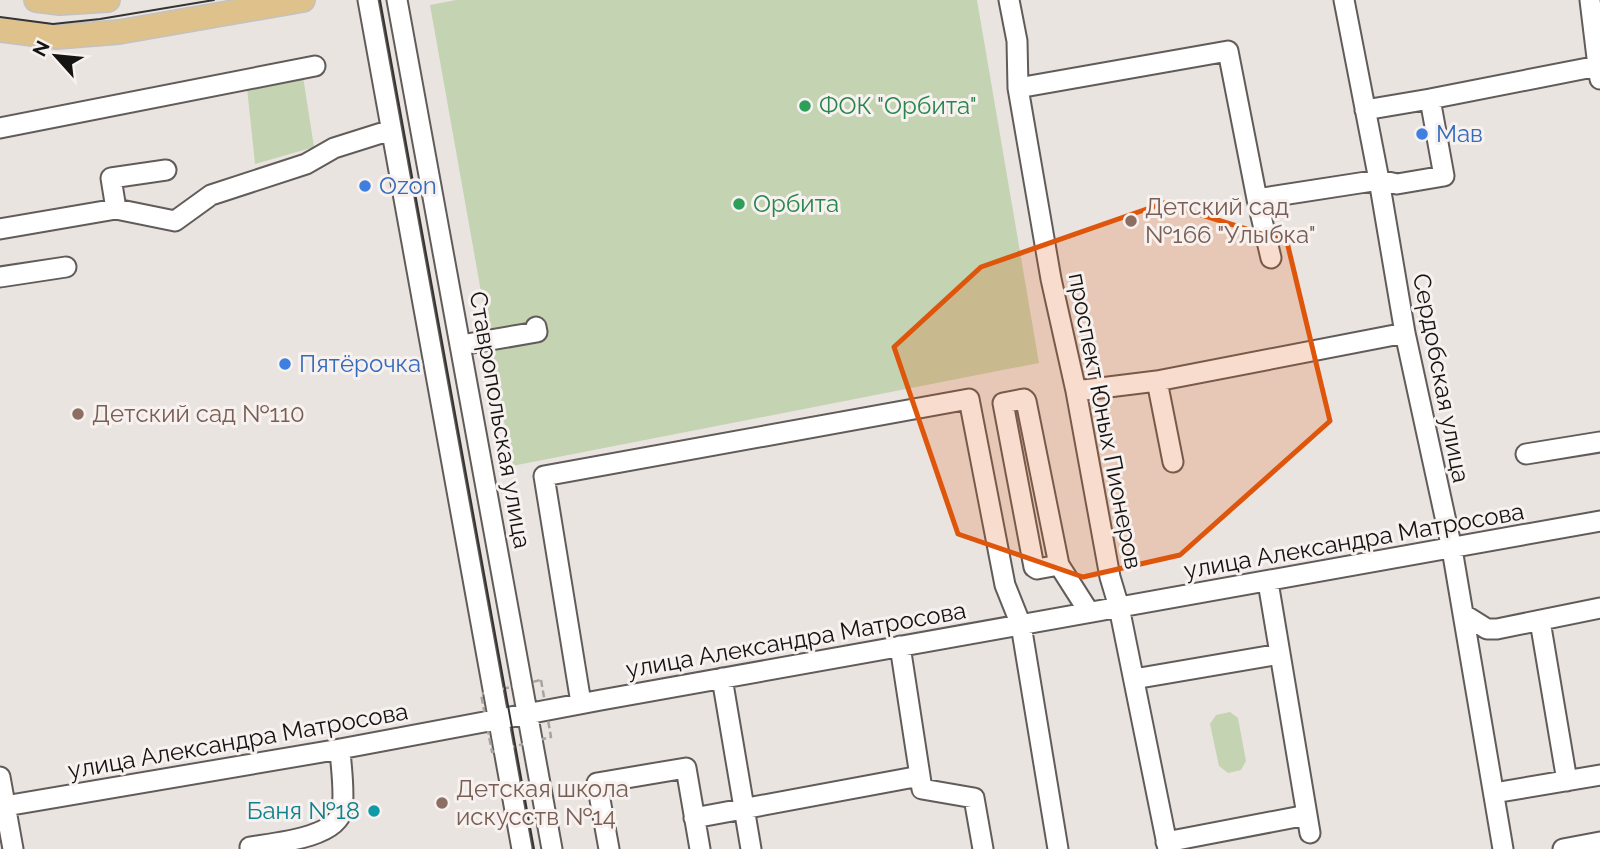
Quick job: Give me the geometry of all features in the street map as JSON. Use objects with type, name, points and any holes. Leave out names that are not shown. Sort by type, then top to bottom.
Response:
[{"type":"main road","points":[[36,0],[60,3],[108,0]]},
{"type":"main road","points":[[0,30],[57,37],[118,32],[303,0]]},
{"type":"street","points":[[368,0],[522,849]]},
{"type":"street","name":"Ставропольская улица","points":[[397,0],[552,849]]},
{"type":"street","name":"проспект Юных Пионеров","points":[[1009,0],[1017,41],[1018,88],[1052,279],[1076,391],[1110,577],[1119,607],[1167,845]]},
{"type":"street","name":"Сердобская улица","points":[[1344,0],[1380,180],[1405,333],[1452,549],[1503,849]]},
{"type":"street","points":[[1366,110],[1599,73],[1590,0]]},
{"type":"street","points":[[1018,88],[1228,51],[1271,258]]},
{"type":"street","points":[[0,128],[315,66]]},
{"type":"street","points":[[1257,199],[1380,180],[1397,184],[1444,176],[1430,99]]},
{"type":"street","points":[[0,229],[116,209],[175,221],[211,195],[306,164],[334,148],[391,130]]},
{"type":"street","points":[[116,209],[111,178],[166,170]]},
{"type":"street","points":[[0,277],[66,267]]},
{"type":"street","points":[[461,345],[537,332],[536,327]]},
{"type":"street","points":[[1076,391],[1157,381],[1405,333]]},
{"type":"street","points":[[1157,381],[1173,462]]},
{"type":"street","points":[[582,703],[544,475],[969,399],[1005,585],[1021,625],[1058,849]]},
{"type":"street","points":[[1059,565],[1037,569],[1034,567],[1003,403],[1026,401],[1059,565],[1089,612]]},
{"type":"street","points":[[1526,454],[1600,442]]},
{"type":"street","name":"улица Александра Матросова","points":[[3,806],[340,749],[582,703],[1600,521]]},
{"type":"street","points":[[1167,845],[1308,824],[1268,582]]},
{"type":"street","points":[[1462,614],[1487,629],[1600,608]]},
{"type":"street","points":[[1540,621],[1567,781]]},
{"type":"street","points":[[900,646],[922,789],[974,798],[983,849]]},
{"type":"street","points":[[1134,679],[1280,654]]},
{"type":"street","points":[[722,678],[751,849]]},
{"type":"street","points":[[247,848],[317,834],[335,823],[342,810],[340,749]]},
{"type":"street","points":[[608,849],[597,783],[685,768],[700,849]]},
{"type":"street","points":[[1494,793],[1600,775]]},
{"type":"street","points":[[694,818],[920,776]]},
{"type":"street","points":[[0,777],[3,806],[13,849]]},
{"type":"street","points":[[1563,849],[1600,842]]},
{"type":"highlighted area","points":[[1164,203],[1287,242],[1330,421],[1180,555],[1083,577],[958,534],[894,347],[981,267]]},
{"type":"green space","name":"Орбита","points":[[456,0],[977,0],[1039,363],[512,466],[430,5]]},
{"type":"green space","points":[[302,70],[314,147],[255,164],[247,88]]},
{"type":"green space","points":[[1230,712],[1238,718],[1246,761],[1241,770],[1228,773],[1219,766],[1210,724],[1216,715]]},
{"type":"tram line","points":[[0,17],[53,24],[214,0]]},
{"type":"tram line","points":[[380,0],[534,849]]},
{"type":"place","name":"ФОК \"Орбита\"","points":[[805,106]]},
{"type":"place","name":"Мав","points":[[1422,134]]},
{"type":"place","name":"Ozon","points":[[365,186]]},
{"type":"place","name":"Орбита","points":[[739,204]]},
{"type":"place","name":"Детский сад №166 \"Улыбка\"","points":[[1131,221]]},
{"type":"place","name":"Пятёрочка","points":[[285,364]]},
{"type":"place","name":"Детский сад №110","points":[[78,414]]},
{"type":"place","name":"Детская школа искусств №14","points":[[442,803]]},
{"type":"place","name":"Баня №18","points":[[374,811]]}]
